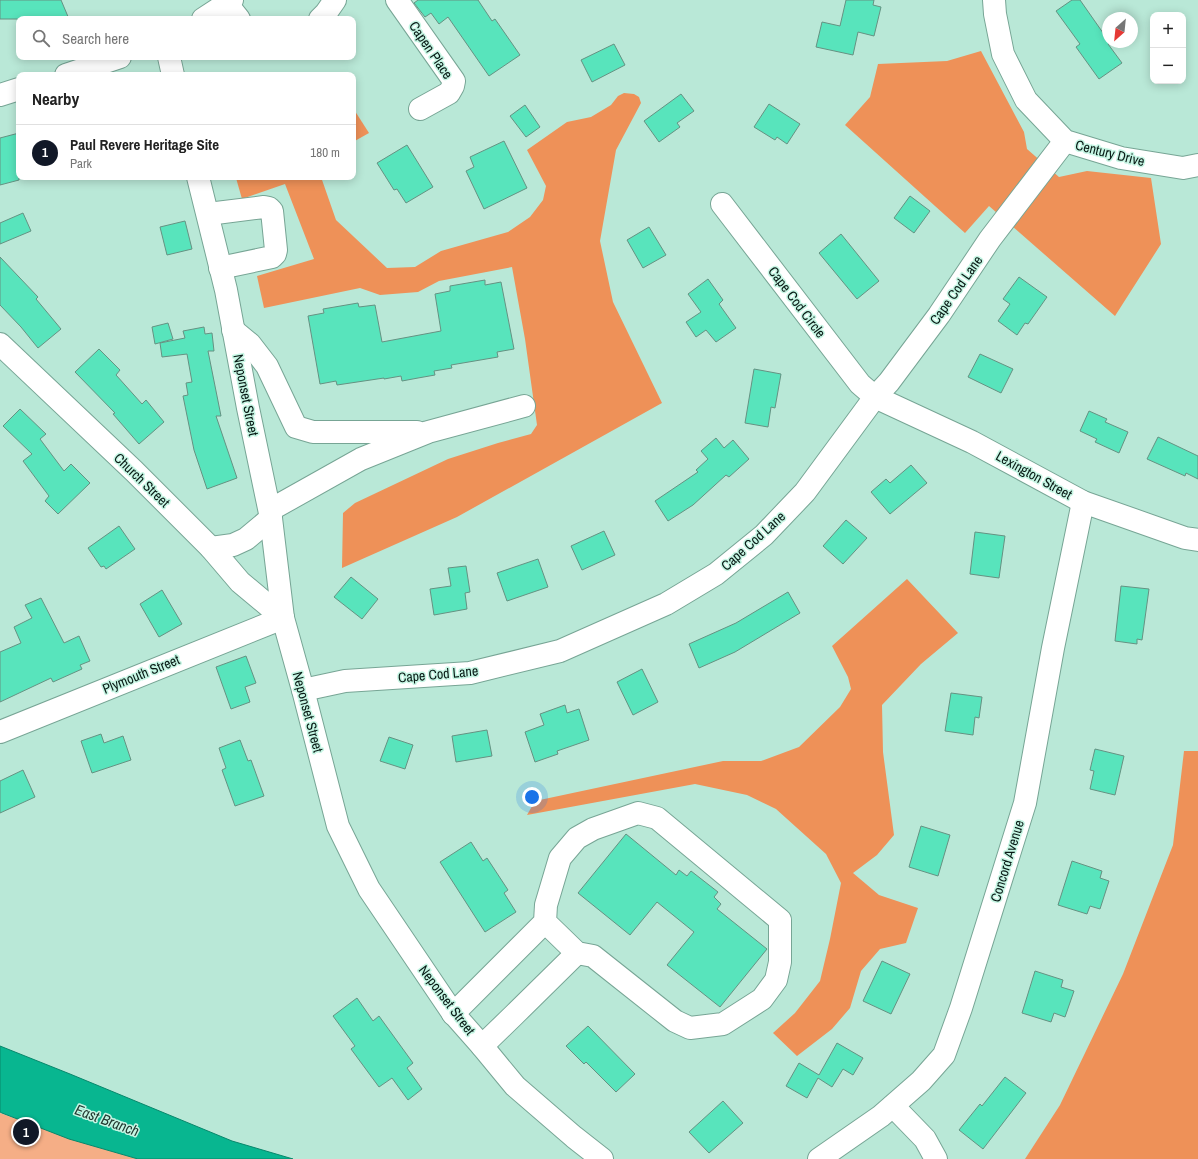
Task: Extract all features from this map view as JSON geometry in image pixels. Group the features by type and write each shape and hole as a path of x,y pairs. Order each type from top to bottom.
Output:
{"street":[{"path":"323,16 335,0"},
{"name":"Capen Place","path":"397,0 454,81 449,93 420,109"},
{"name":"Century Drive","path":"994,0 995,14 1003,54 1026,100 1065,141 1121,158 1183,168 1198,165"},
{"path":"211,16 232,8"},
{"path":"75,72 111,60"},
{"path":"170,60 173,72"},
{"path":"0,94 16,90"},
{"name":"Cape Cod Lane","path":"303,690 344,681 470,673 560,651 666,604 716,574 764,535 805,492 939,315 990,239 1065,141"},
{"name":"Neponset Street","path":"199,180 226,290 248,408 271,514 283,618 338,826 369,889 453,1014 515,1086 602,1159"},
{"name":"Cape Cod Circle","path":"722,204 860,384 876,397"},
{"path":"208,214 264,207 269,208 272,211 276,250 272,258 220,268"},
{"path":"233,330 250,344 267,366 296,426 313,432 428,432"},
{"name":"Church Street","path":"0,344 211,548 240,582 283,618"},
{"name":"Lexington Street","path":"876,397 972,442 1083,502 1185,538 1198,540"},
{"path":"211,548 233,545 246,539 271,514 361,459 428,432 524,406"},
{"name":"Concord Avenue","path":"818,1159 881,1116 921,1081 944,1055 964,1001 1025,803 1053,648 1083,502"},
{"name":"Plymouth Street","path":"0,732 283,618"},
{"path":"453,1014 545,922 546,905 560,858 577,838 592,829 638,813 657,818 780,920 780,962 776,980 762,999 723,1024 690,1028 675,1021 593,956 577,953 545,922"},
{"path":"482,1046 577,953"},
{"path":"893,1106 925,1139 936,1159"}],"shaded area":[{"path":"981,51 1024,132 1027,149 1059,177 1087,171 1151,178 1161,244 1115,316 989,206 965,233 845,125 870,97 878,64 947,61"},
{"path":"624,93 634,94 639,97 641,103 616,150 600,241 613,302 662,403 457,517 342,568 343,513 355,503 448,459 531,434 537,425 525,339 512,267 439,281 418,292 380,295 360,288 264,308 257,276 314,259 285,184 242,199 237,180 322,180 336,220 387,268 415,267 441,251 508,232 530,217 543,200 546,186 527,150 567,122 591,117 611,105 618,96"},
{"path":"356,113 369,133 356,140"},
{"path":"907,579 958,633 921,664 882,705 883,752 894,835 877,855 853,873 879,895 918,908 906,943 880,949 861,971 850,1008 832,1029 797,1056 773,1033 795,1013 820,981 841,883 826,854 776,809 747,795 695,784 527,815 535,801 723,761 761,761 799,747 840,707 851,689 848,677 832,646"},
{"path":"1184,751 1198,751 1198,1159 1025,1159 1060,1105 1123,974 1173,845"},
{"path":"0,1113 90,1145 138,1159 0,1159"}],"water":[{"name":"East Branch","path":"0,1046 232,1141 293,1159 138,1159 69,1139 0,1112"}],"building":[{"path":"0,0 61,0 68,16 16,16 16,19 0,19"},
{"path":"418,0 478,0 492,21 495,19 520,55 489,76 448,17 439,24 431,13 425,17 414,3"},
{"path":"846,0 874,0 873,5 881,7 874,36 858,32 853,55 816,47 822,22 840,26"},
{"path":"1072,0 1080,0 1102,31 1102,48 1111,48 1122,63 1099,79 1076,47 1080,44 1056,11"},
{"path":"614,44 625,65 592,82 581,60"},
{"path":"681,94 694,111 677,123 680,127 659,142 644,121"},
{"path":"769,104 800,124 787,144 777,137 775,140 754,127"},
{"path":"525,105 540,127 526,137 510,116"},
{"path":"16,134 16,180 19,180 0,185 0,138"},
{"path":"504,141 527,188 484,209 466,171 474,167 470,157"},
{"path":"407,145 433,187 406,203 397,189 394,190 377,163"},
{"path":"910,196 930,211 914,233 894,218"},
{"path":"23,213 31,231 0,244 0,223"},
{"path":"185,221 192,249 167,255 160,227"},
{"path":"649,227 666,255 643,268 627,240"},
{"path":"841,234 879,281 857,299 819,253"},
{"path":"0,257 38,297 36,299 61,329 38,348 0,305"},
{"path":"1019,277 1047,297 1028,324 1025,323 1017,335 998,321 1010,304 1003,299"},
{"path":"708,279 723,300 719,304 736,328 716,342 706,330 696,337 686,322 701,312 688,294"},
{"path":"485,280 485,285 501,282 514,349 497,352 498,357 451,365 452,368 434,371 435,375 402,381 401,376 337,385 336,381 320,384 308,316 324,313 323,309 358,303 359,307 375,305 382,342 441,331 435,294 450,291 450,286"},
{"path":"168,323 173,339 155,344 152,327"},
{"path":"204,327 205,334 212,333 214,351 208,351 221,416 216,416 237,478 207,489 194,450 183,396 188,395 186,383 192,382 187,354 162,357 160,343 185,338 183,331"},
{"path":"99,349 120,370 116,375 142,404 146,400 164,422 139,444 113,414 115,413 75,372"},
{"path":"980,354 1013,369 1001,393 968,377"},
{"path":"754,369 781,374 775,408 771,407 768,427 745,423"},
{"path":"20,409 46,434 40,439 64,471 71,464 90,483 58,514 45,501 49,496 23,461 32,454 3,426"},
{"path":"1089,411 1107,419 1105,422 1128,432 1119,453 1095,442 1097,439 1080,431"},
{"path":"1158,437 1198,456 1198,479 1186,473 1185,476 1147,459"},
{"path":"716,438 724,448 733,440 749,459 729,477 726,475 693,505 668,521 655,501 698,472 696,470 708,459 701,451"},
{"path":"911,465 927,483 890,514 871,492 886,479 890,483"},
{"path":"846,520 867,538 843,564 823,546"},
{"path":"119,526 135,549 106,569 104,566 101,567 88,548"},
{"path":"604,531 615,555 582,570 571,546"},
{"path":"975,532 1005,536 999,578 970,574"},
{"path":"538,559 548,587 507,601 497,573"},
{"path":"466,566 470,592 465,593 467,609 434,615 430,589 451,586 448,568"},
{"path":"351,577 378,599 362,619 334,597"},
{"path":"1121,586 1149,589 1142,640 1137,639 1137,644 1115,641"},
{"path":"162,590 182,624 159,637 140,604"},
{"path":"788,592 800,613 735,652 699,668 689,644 736,623"},
{"path":"41,598 64,643 79,636 90,661 80,665 82,669 53,682 51,678 0,702 0,652 21,643 14,627 32,618 25,605"},
{"path":"246,656 256,683 245,687 250,702 231,709 216,667"},
{"path":"642,669 658,702 633,715 617,682"},
{"path":"951,693 982,697 979,718 975,717 973,735 945,731"},
{"path":"565,705 567,713 579,709 589,740 557,751 558,754 535,762 525,732 544,725 540,714"},
{"path":"487,730 492,756 456,762 452,736"},
{"path":"101,734 104,743 123,736 131,760 92,773 81,741"},
{"path":"389,737 413,745 405,769 380,761"},
{"path":"240,740 248,761 251,760 264,796 235,806 222,770 226,768 219,748"},
{"path":"1095,749 1124,756 1115,795 1090,789 1094,771 1090,770"},
{"path":"23,770 35,797 0,813 0,781"},
{"path":"921,826 950,835 938,876 909,867"},
{"path":"626,834 676,875 679,870 687,876 691,871 718,892 714,897 721,904 717,909 767,949 720,1007 667,965 694,932 657,902 630,935 578,893"},
{"path":"471,842 483,861 487,858 508,890 504,893 516,912 485,932 440,862"},
{"path":"1072,861 1102,871 1100,878 1109,881 1100,909 1090,906 1087,914 1058,905"},
{"path":"882,961 910,974 891,1014 863,1001"},
{"path":"1035,971 1063,980 1061,987 1074,991 1065,1017 1054,1013 1051,1022 1022,1013"},
{"path":"357,998 373,1021 379,1016 413,1063 407,1068 422,1089 408,1100 392,1078 379,1087 351,1049 355,1046 333,1016"},
{"path":"588,1026 635,1074 616,1092 586,1062 584,1064 566,1046"},
{"path":"837,1043 863,1058 853,1075 843,1069 832,1087 818,1078 807,1098 786,1086 799,1063 819,1075"},
{"path":"1005,1077 1026,1093 983,1149 959,1130 980,1104 982,1106"},
{"path":"723,1101 743,1123 709,1153 689,1132"}],"place":[{"name":"Paul Revere Heritage Site","path":"26,1132"}]}
